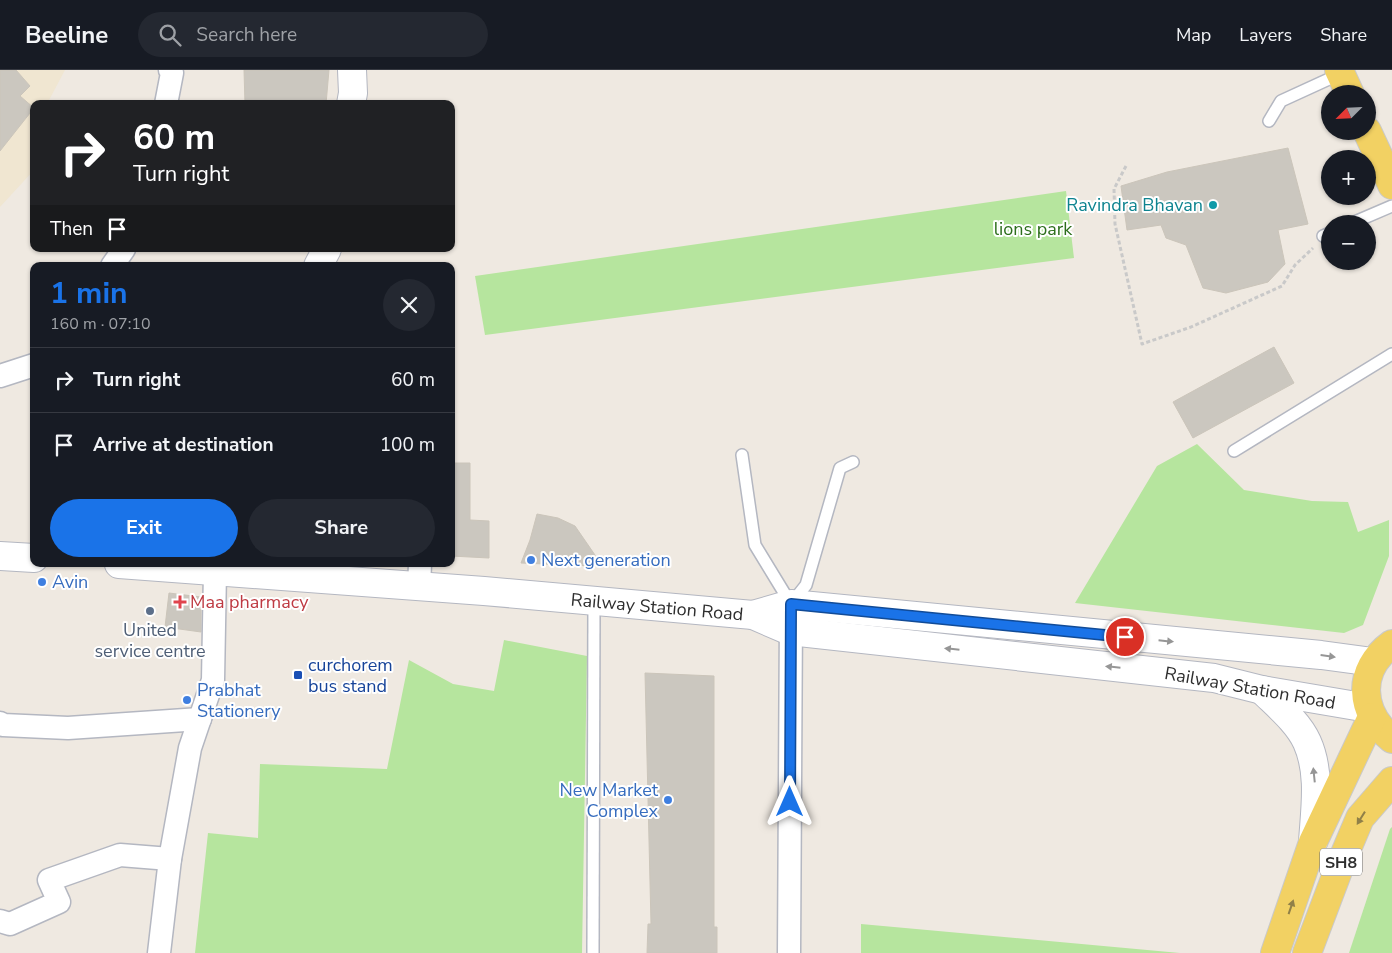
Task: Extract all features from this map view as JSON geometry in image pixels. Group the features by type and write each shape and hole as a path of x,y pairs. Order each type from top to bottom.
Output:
{"main road":[{"path":"1371,140 1392,185"},
{"path":"1383,653 1367,677 1366,693 1370,713 1380,730 1392,739"},
{"name":"SH8","path":"1275,953 1313,842 1370,713"},
{"name":"SH8","path":"1307,953 1341,862 1360,818 1392,781"}],"street":[{"path":"167,100 172,72 170,70"},
{"path":"352,70 352,100"},
{"path":"0,376 30,366"},
{"path":"0,556 30,558"},
{"name":"Railway Station Road","path":"170,567 215,571 420,575 594,601 753,615 790,631 1214,678 1370,713"},
{"path":"159,953 170,859 190,748 213,680 215,571"},
{"path":"753,615 791,604 1321,654 1383,653"},
{"path":"789,953 791,604"},
{"path":"1262,690 1290,720 1306,741 1313,760 1316,788 1313,842"},
{"path":"0,723 3,725 68,728 200,720"},
{"path":"0,921 10,924 59,902 49,880 120,855 170,859"}],"lane":[{"path":"1268,121 1281,100 1343,79"},
{"path":"1371,215 1392,206"},
{"path":"1234,452 1392,354"},
{"path":"742,454 755,545 791,604 806,585 840,468 853,462"},
{"path":"593,953 594,601"}],"path":[{"path":"1126,166 1114,189 1115,224 1142,344 1191,327 1282,286 1295,265 1305,258 1321,240"}],"shaded area":[{"path":"0,70 65,70 49,100 30,100 30,174 0,207"}],"green space":[{"name":"lions park","path":"1066,191 1074,258 485,335 475,276"},
{"path":"1197,444 1244,490 1312,501 1348,502 1358,532 1389,520 1389,556 1363,625 1344,633 1075,603 1157,466"},
{"path":"504,640 587,656 582,953 195,953 208,833 258,838 260,764 387,769 409,660 453,684 494,691"},
{"path":"1392,827 1392,953 1349,953 1390,829"},
{"path":"861,924 1180,953 861,953"}],"building":[{"path":"0,70 16,70 30,86 20,96 30,105 30,113 0,151"},
{"path":"244,70 329,70 326,100 245,100"},
{"name":"Ravindra Bhavan","path":"1288,148 1308,224 1278,230 1285,264 1268,282 1226,293 1203,288 1186,245 1166,238 1161,225 1127,230 1121,186 1167,172"},
{"path":"1274,347 1294,383 1193,438 1173,402"},
{"path":"455,463 470,463 470,520 489,521 489,558 455,556"},
{"path":"537,514 558,518 575,526 595,555 594,566 521,563"},
{"path":"169,593 201,597 201,632 165,627"},
{"path":"645,673 714,676 714,927 717,927 717,953 647,953 648,924 651,924"}],"place":[{"name":"Ravindra Bhavan","path":"1213,205"},
{"name":"Next generation","path":"531,560"},
{"name":"Avin","path":"42,582"},
{"name":"Maa pharmacy","path":"180,602"},
{"name":"United service centre","path":"150,611"},
{"name":"curchorem bus stand","path":"298,675"},
{"name":"Prabhat Stationery","path":"187,700"},
{"name":"New Market Complex","path":"668,800"}],"route":[{"path":"790,802 791,604 1125,637"}]}
